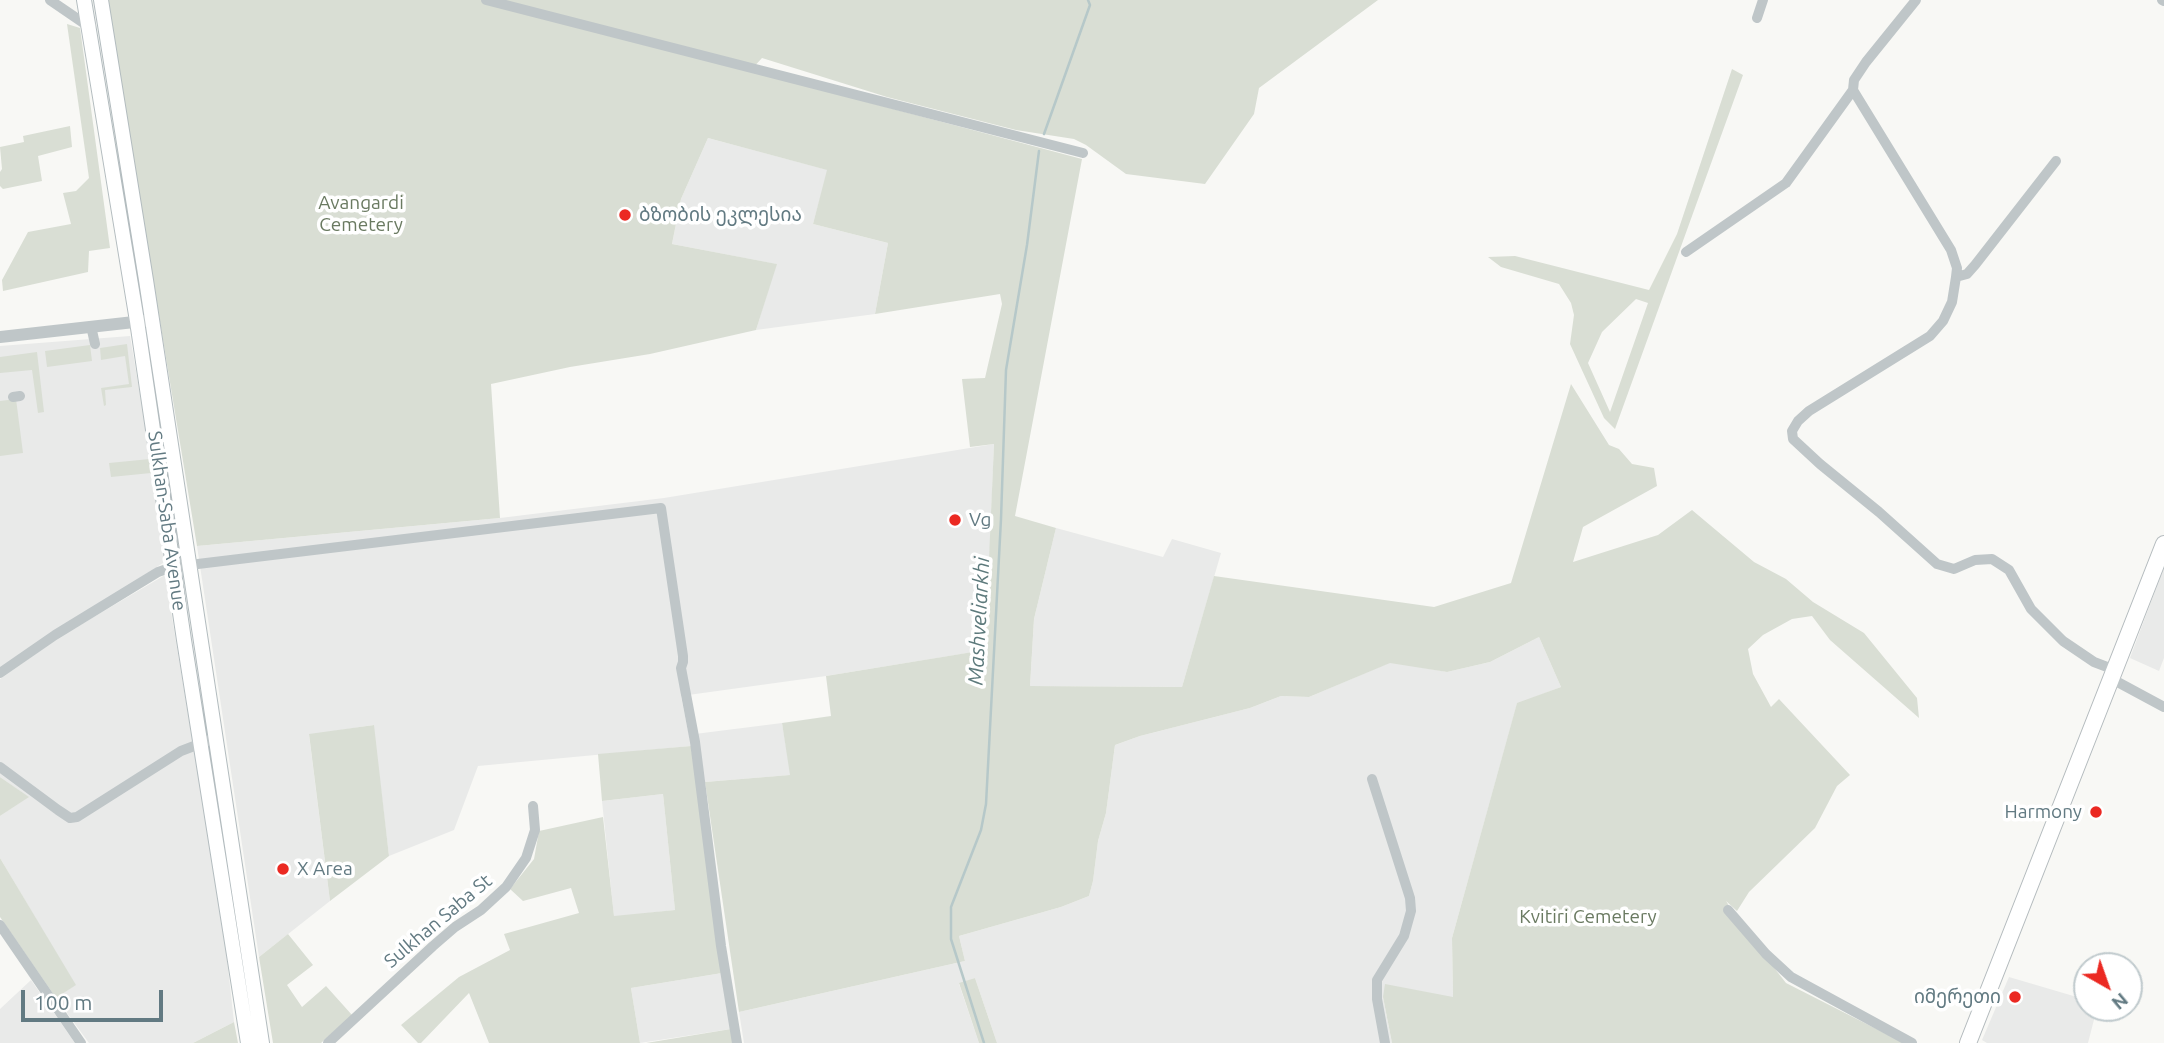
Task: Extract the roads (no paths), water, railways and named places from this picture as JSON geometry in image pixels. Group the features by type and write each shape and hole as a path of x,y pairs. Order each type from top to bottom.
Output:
{"main road":[{"name":"Sulkhan-Saba Avenue","path":"84,0 129,283 145,320 189,565 208,740 216,846 248,1043"},
{"name":"Sulkhan-Saba Avenue","path":"101,0 145,320 173,567 242,920 262,1043"},
{"path":"1968,1043 2164,544"}],"street":[{"path":"50,0 88,26 105,24"},
{"path":"486,0 1083,153"},
{"path":"1758,18 1763,0"},
{"path":"1686,252 1786,183 1853,90 1854,80 1866,62 1916,0"},
{"path":"1853,90 1951,250 1956,268 1952,302 1943,321 1930,336 1809,411 1798,421 1793,431 1793,439 1937,565 1954,569 1975,560 1992,559 2008,570 2031,608 2063,641 2164,707"},
{"path":"1956,277 1967,274 1975,265 2056,161"},
{"path":"0,337 145,320"},
{"path":"91,326 95,344"},
{"path":"0,673 54,635 158,572 173,567 661,508 683,656 681,668 695,742 721,946 737,1043"},
{"path":"0,767 70,818 77,817 181,751 208,740"},
{"path":"1372,779 1410,898 1411,911 1404,936 1377,980 1377,999 1385,1043"},
{"name":"Sulkhan Saba St","path":"328,1043 433,946 481,910 506,887 526,858 535,830 533,806"},
{"path":"1728,910 1766,954 1791,977 1912,1043"},
{"path":"0,925 81,1043"}],"waterway":[{"name":"Mashveliarkhi","path":"1044,134 1090,5 1088,0"},
{"name":"Mashveliarkhi","path":"984,1043 951,939 951,907 981,830 986,804 1006,370 1027,245 1039,151"}],"place":[{"name":"ბზობის ეკლესია","path":"625,215"},
{"name":"Vg","path":"955,520"},
{"name":"Harmony","path":"2096,812"},
{"name":"X Area","path":"283,869"},
{"name":"იმერეთი","path":"2015,997"}],"park label":[{"name":"Avangardi Cemetery","path":"361,214"},
{"name":"Kvitiri Cemetery","path":"1588,917"}]}
